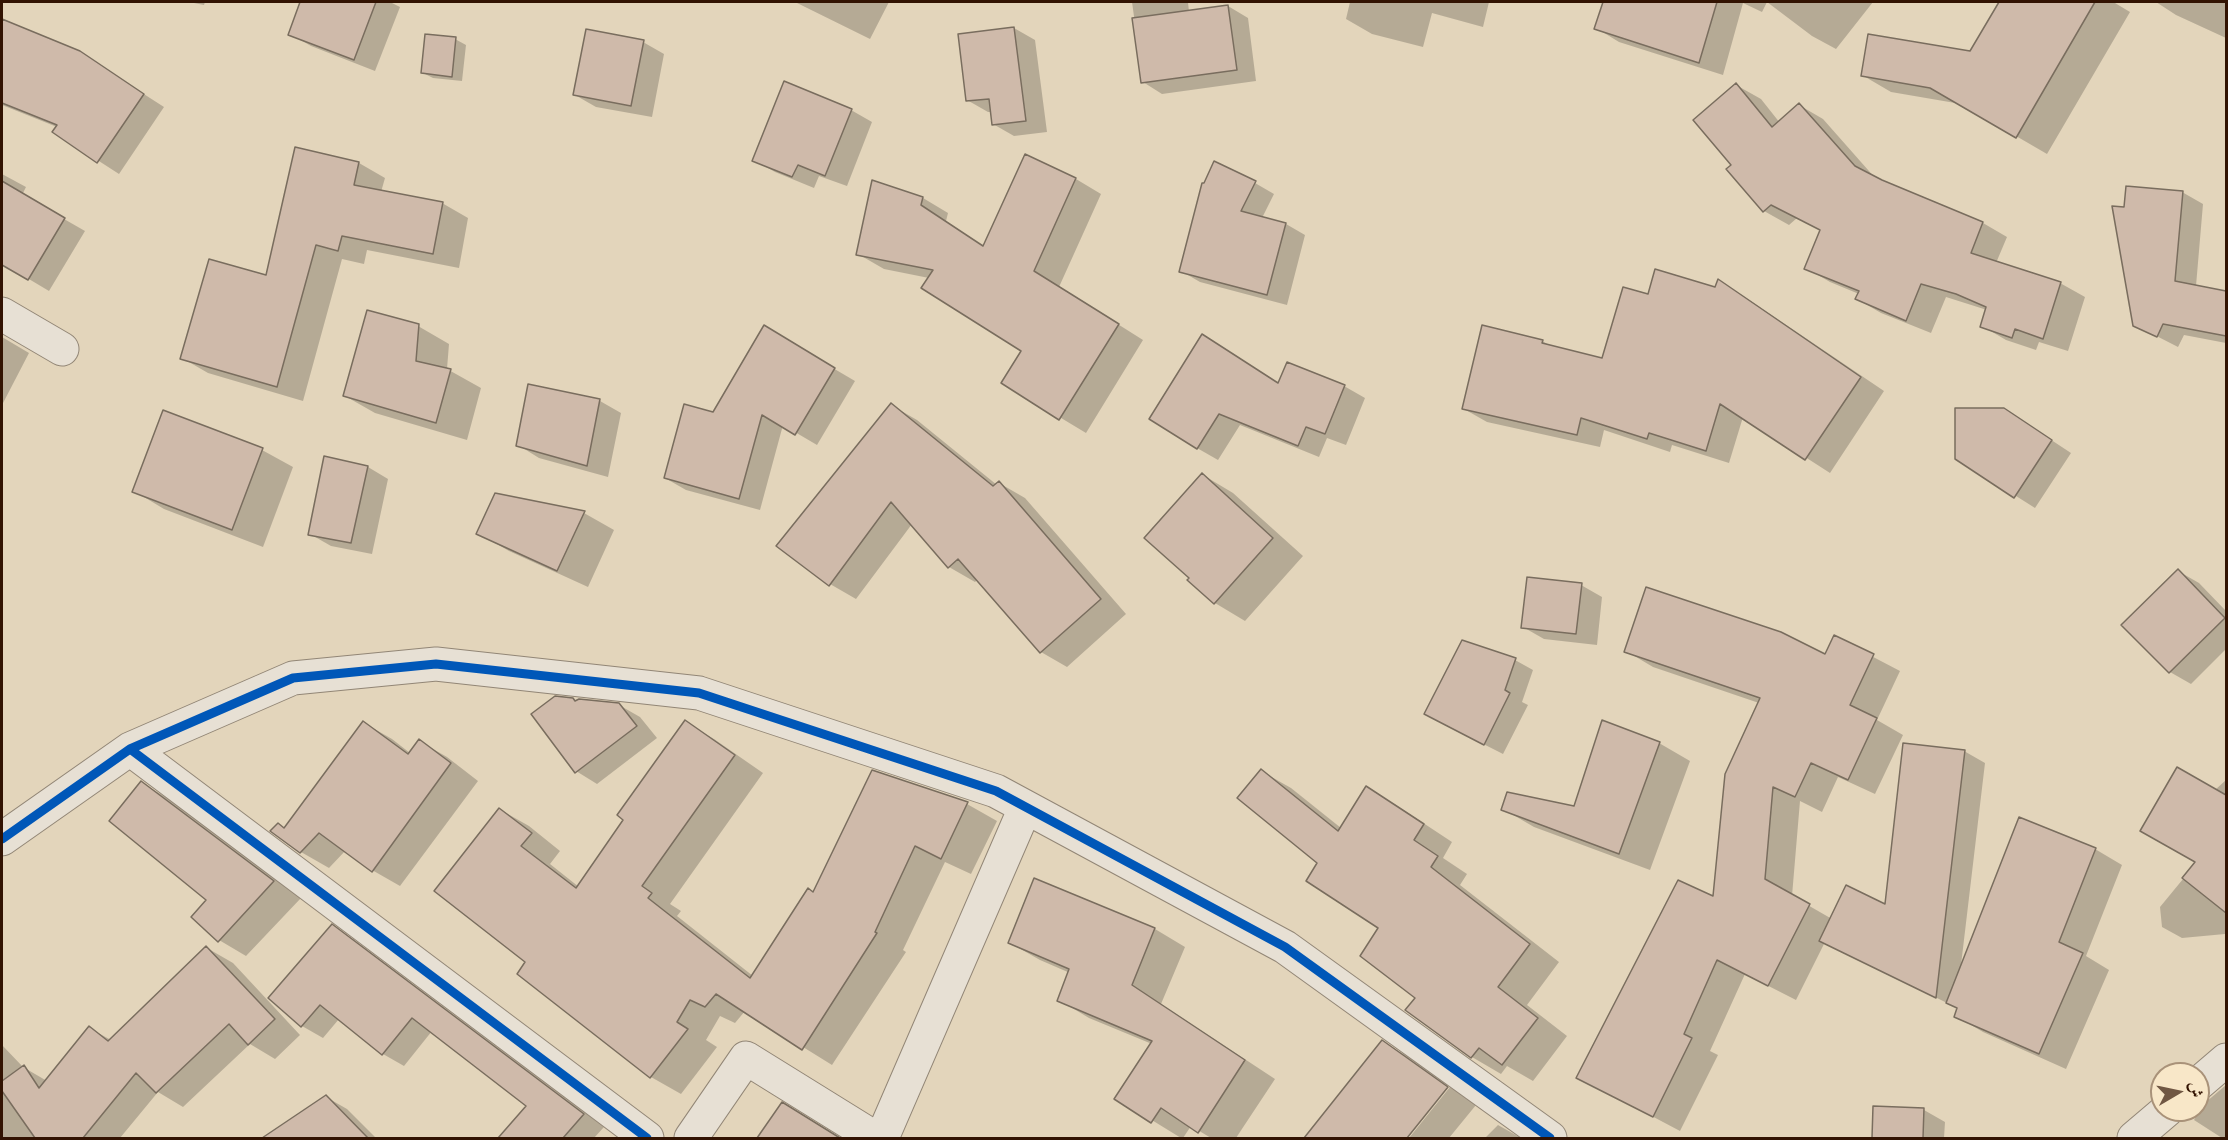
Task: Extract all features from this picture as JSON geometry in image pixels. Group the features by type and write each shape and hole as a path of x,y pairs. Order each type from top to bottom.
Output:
{"street":[{"path":"2,314 62,349"},
{"path":"2,839 130,749 293,678 436,664 699,693 996,791 1285,947 1550,1138"},
{"path":"130,749 647,1138"},
{"path":"882,1138 1026,808"},
{"path":"691,1138 746,1059 875,1138"},
{"path":"2210,1074 2226,1060"},
{"path":"2134,1138 2153,1122"}],"building":[{"path":"300,2 376,2 354,60 288,35"},
{"path":"1603,2 1717,2 1699,63 1594,29"},
{"path":"1999,2 2095,2 2016,138 1930,88 1861,76 1868,34 1970,51"},
{"path":"1228,5 1237,70 1141,83 1132,18"},
{"path":"2,19 80,51 144,94 97,163 52,132 57,125 2,103"},
{"path":"1014,27 1026,121 992,125 989,99 966,101 958,34"},
{"path":"586,29 644,40 631,106 573,95"},
{"path":"425,34 456,37 452,77 421,73"},
{"path":"784,81 852,109 825,176 798,165 792,177 752,161"},
{"path":"1736,83 1772,127 1799,103 1855,166 1882,180 1983,222 1971,253 2061,282 2043,339 2015,329 2012,338 1980,327 1986,307 1956,294 1921,284 1906,321 1855,299 1859,291 1804,269 1820,230 1771,205 1763,212 1726,169 1731,165 1693,120"},
{"path":"295,147 359,162 354,185 443,202 433,254 342,236 338,251 316,245 277,387 180,359 209,259 266,275"},
{"path":"1025,154 1076,178 1034,271 1119,324 1059,420 1001,383 1021,351 921,288 933,270 856,255 872,180 923,197 921,205 983,246"},
{"path":"1214,161 1256,181 1241,211 1286,223 1267,295 1179,272 1202,183"},
{"path":"2,181 65,218 28,280 2,265"},
{"path":"2126,186 2183,191 2175,281 2226,291 2226,336 2163,324 2157,337 2133,326 2112,206 2124,207"},
{"path":"1655,269 1715,287 1718,279 1861,377 1805,460 1720,404 1706,451 1649,433 1647,439 1581,418 1577,435 1462,409 1482,325 1602,358 1623,287 1648,294"},
{"path":"367,310 419,324 416,361 451,369 436,423 343,396"},
{"path":"764,325 835,368 795,435 762,415 739,499 664,478 684,404 713,412"},
{"path":"1202,334 1278,383 1287,362 1345,385 1325,434 1306,427 1298,446 1219,414 1197,449 1149,419"},
{"path":"528,384 600,399 587,466 516,446"},
{"path":"891,403 993,486 999,481 1101,599 1040,653 958,559 948,568 891,502 829,586 776,546"},
{"path":"1955,408 2004,408 2052,440 2014,498 1955,459"},
{"path":"163,410 263,448 232,530 132,492"},
{"path":"324,456 368,466 351,543 308,535"},
{"path":"1202,473 1273,538 1214,604 1144,538"},
{"path":"495,493 585,511 557,571 476,534"},
{"path":"2178,569 2225,618 2169,673 2121,625"},
{"path":"1527,577 1582,583 1576,634 1521,628"},
{"path":"1646,587 1781,632 1825,654 1834,635 1874,654 1850,705 1877,718 1848,780 1811,763 1795,797 1773,787 1765,879 1810,904 1768,986 1717,960 1684,1034 1692,1038 1653,1117 1576,1078 1678,880 1713,896 1725,774 1760,698 1624,652"},
{"path":"1462,640 1516,658 1505,690 1510,693 1484,745 1424,714"},
{"path":"555,696 573,698 575,701 579,699 619,703 637,726 575,773 531,714"},
{"path":"685,720 735,755 642,886 652,893 648,898 750,978 808,888 813,892 872,770 968,802 941,859 915,846 875,932 877,933 802,1050 716,994 705,1007 690,1000 677,1022 688,1029 650,1078 517,974 525,962 434,891 499,808 532,833 521,846 576,888 623,820 617,815"},
{"path":"1602,720 1660,742 1619,854 1501,810 1507,792 1574,806"},
{"path":"363,721 408,754 419,739 451,763 372,872 319,833 300,853 270,831 278,823 284,828"},
{"path":"1903,743 1965,750 1936,998 1819,941 1846,885 1885,904"},
{"path":"2177,767 2226,795 2226,913 2182,878 2195,862 2140,831"},
{"path":"1261,769 1338,831 1366,786 1424,824 1414,840 1438,856 1431,867 1530,944 1498,987 1538,1018 1502,1065 1479,1048 1471,1058 1405,1010 1415,998 1360,956 1378,928 1306,881 1317,863 1237,798"},
{"path":"141,781 274,881 218,942 191,917 206,900 109,821"},
{"path":"2019,817 2096,848 2059,942 2083,953 2039,1054 1954,1017 1957,1008 1946,1003"},
{"path":"1034,878 1155,928 1132,985 1245,1060 1198,1133 1161,1108 1151,1123 1114,1099 1152,1041 1057,1001 1069,969 1008,943"},
{"path":"332,924 584,1114 563,1138 498,1138 526,1106 412,1018 382,1055 320,1005 301,1027 268,998"},
{"path":"206,946 275,1019 248,1045 229,1024 156,1093 136,1073 83,1138 35,1138 2,1091 2,1081 24,1065 39,1088 89,1026 108,1041"},
{"path":"1382,1040 1448,1087 1407,1138 1304,1138"},
{"path":"326,1095 368,1138 262,1138"},
{"path":"782,1102 840,1138 757,1138"},
{"path":"1873,1106 1924,1108 1923,1138 1872,1138"}],"cycle path":[{"path":"2,839 130,749 293,678 436,664 699,693 996,791 1285,947 1550,1138"},
{"path":"130,749 647,1138"}]}
